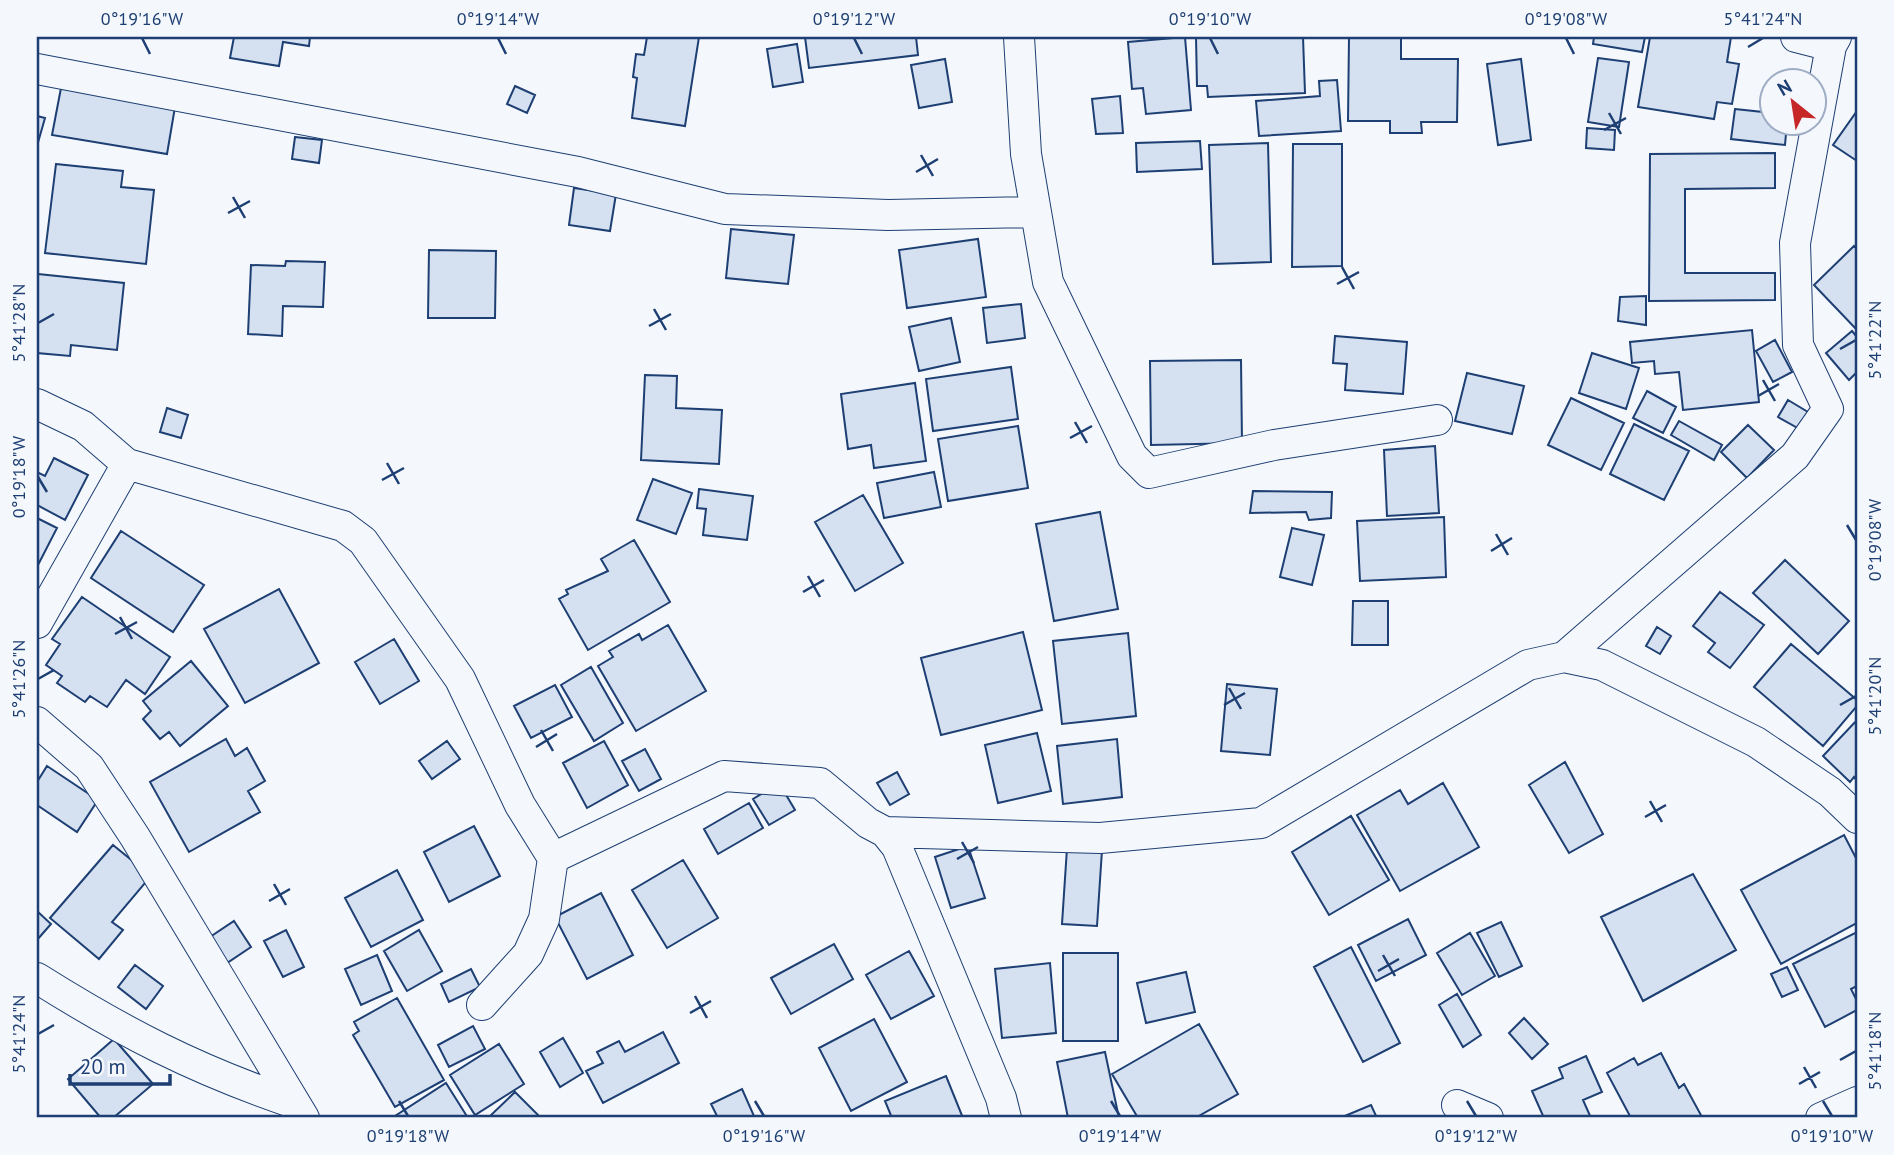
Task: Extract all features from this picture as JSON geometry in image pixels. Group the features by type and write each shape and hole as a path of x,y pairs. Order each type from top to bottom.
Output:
{"street":[{"path":"1019,37 1026,154 1048,282 1132,456 1149,473 1274,445 1437,420"},
{"path":"885,832 1100,838 1261,823 1528,666 1564,657 1795,456 1828,409 1798,345 1795,243 1833,41 1796,37"},
{"path":"37,69 578,172 725,209 888,215 1036,212"},
{"path":"37,404 83,426 127,464 343,526 363,541 460,679 520,805 553,858 544,919 528,954 482,1005"},
{"path":"37,623 127,464"},
{"path":"1564,657 1602,666 1756,742 1830,792 1857,818"},
{"path":"37,723 89,768 135,837 298,1110"},
{"path":"553,858 724,776 820,783 868,823 885,832 897,847 1001,1098 1006,1118"},
{"path":"37,978 114,1026 184,1062 298,1110"},
{"path":"1821,1118 1857,1102"},
{"path":"1457,1105 1488,1118"}],"building":[{"path":"234,37 310,37 309,46 283,42 279,66 230,58"},
{"path":"647,37 699,37 685,126 632,118 637,78 633,77 636,54 644,55"},
{"path":"805,37 916,37 918,55 809,68"},
{"path":"1185,37 1191,110 1146,114 1143,88 1132,89 1128,42"},
{"path":"1196,37 1303,37 1305,93 1208,97 1207,86 1197,86"},
{"path":"1349,37 1401,37 1401,59 1458,59 1457,122 1421,122 1422,133 1390,133 1390,121 1348,121"},
{"path":"1594,37 1645,37 1642,52 1593,44"},
{"path":"1650,37 1731,37 1727,62 1739,64 1732,104 1717,102 1714,119 1638,107"},
{"path":"797,44 803,82 773,87 767,49"},
{"path":"1598,58 1629,62 1619,127 1588,122"},
{"path":"945,59 952,102 919,108 911,65"},
{"path":"1521,59 1531,140 1498,145 1487,64"},
{"path":"1337,80 1341,131 1259,136 1256,101 1320,96 1319,81"},
{"path":"515,86 535,95 527,113 507,104"},
{"path":"61,88 175,107 167,154 52,135"},
{"path":"1120,96 1123,133 1096,134 1092,99"},
{"path":"1735,109 1758,111 1758,136 1786,136 1785,145 1731,139"},
{"path":"1857,111 1857,161 1833,145"},
{"path":"37,116 45,118 37,146"},
{"path":"1587,128 1615,130 1614,150 1586,148"},
{"path":"295,137 322,140 319,163 292,159"},
{"path":"1200,141 1202,169 1137,172 1136,143"},
{"path":"1268,143 1271,262 1213,264 1209,145"},
{"path":"1293,144 1342,144 1342,266 1292,267"},
{"path":"1775,153 1775,188 1685,189 1685,273 1775,273 1775,300 1649,301 1650,154"},
{"path":"56,164 123,171 121,187 154,190 146,264 45,253"},
{"path":"574,188 616,194 610,231 569,225"},
{"path":"731,229 794,235 788,284 726,278"},
{"path":"978,239 986,297 907,308 899,250"},
{"path":"1854,246 1857,249 1857,330 1814,285"},
{"path":"429,250 496,251 495,318 428,318"},
{"path":"286,261 325,262 323,307 283,306 282,336 248,334 251,265 285,266"},
{"path":"38,274 124,283 117,350 71,345 70,356 37,353"},
{"path":"1646,296 1646,325 1618,321 1620,297"},
{"path":"1021,304 1025,338 987,343 983,308"},
{"path":"951,318 960,362 919,371 909,327"},
{"path":"1752,330 1759,402 1683,410 1679,372 1655,374 1654,361 1632,363 1630,342"},
{"path":"1852,331 1857,337 1857,372 1849,380 1826,353"},
{"path":"1335,336 1407,342 1403,394 1345,390 1347,364 1333,363"},
{"path":"1775,340 1792,372 1773,382 1756,351"},
{"path":"1592,353 1639,368 1626,409 1579,393"},
{"path":"1241,360 1242,443 1151,445 1150,361"},
{"path":"1011,367 1018,419 933,431 926,379"},
{"path":"1467,373 1524,386 1512,434 1455,421"},
{"path":"645,375 677,376 676,408 722,410 719,464 641,460"},
{"path":"915,383 926,461 874,468 871,445 848,449 841,394"},
{"path":"1647,391 1676,407 1663,433 1633,418"},
{"path":"1571,398 1624,423 1601,470 1548,445"},
{"path":"1788,400 1813,415 1803,431 1778,417"},
{"path":"167,408 188,415 181,438 160,432"},
{"path":"1679,421 1722,445 1714,460 1671,435"},
{"path":"1634,424 1689,451 1664,500 1610,474"},
{"path":"1748,425 1774,450 1747,478 1721,452"},
{"path":"1018,426 1028,488 948,501 938,439"},
{"path":"1435,446 1439,513 1387,516 1384,450"},
{"path":"54,458 88,475 65,520 37,505 37,472 45,476"},
{"path":"934,472 941,507 884,518 877,483"},
{"path":"653,479 692,493 676,534 637,520"},
{"path":"699,489 753,496 747,540 703,535 706,509 697,508"},
{"path":"1253,491 1332,492 1331,518 1309,520 1306,512 1250,513"},
{"path":"863,495 903,563 855,591 815,522"},
{"path":"1100,512 1118,609 1054,621 1036,524"},
{"path":"1444,517 1446,577 1360,581 1357,521"},
{"path":"37,518 57,528 39,563 37,561"},
{"path":"1292,528 1324,535 1312,585 1280,577"},
{"path":"121,531 204,585 173,632 91,578"},
{"path":"634,540 670,602 588,650 559,599 568,594 566,590 608,571 601,559"},
{"path":"1785,560 1849,621 1818,654 1753,593"},
{"path":"279,589 319,663 245,703 204,629"},
{"path":"1720,592 1764,625 1730,668 1708,652 1715,643 1693,626"},
{"path":"82,597 170,657 145,694 126,680 107,707 90,696 85,702 57,683 62,676 46,665 60,644 52,639"},
{"path":"1353,601 1388,601 1388,645 1352,645"},
{"path":"668,625 706,691 636,731 598,666 613,657 609,651 639,634 642,640"},
{"path":"1657,627 1671,636 1660,654 1646,646"},
{"path":"1023,632 1042,710 941,735 921,658"},
{"path":"1128,633 1136,716 1062,724 1053,641"},
{"path":"394,639 419,681 380,704 355,662"},
{"path":"1791,644 1857,700 1857,706 1823,746 1754,687"},
{"path":"191,661 228,706 180,746 169,732 160,739 143,719 151,711 143,701"},
{"path":"591,667 623,723 594,741 561,685"},
{"path":"1227,684 1277,689 1270,755 1221,751"},
{"path":"555,685 572,717 531,738 514,706"},
{"path":"1857,720 1857,781 1854,777 1850,782 1823,756"},
{"path":"1037,733 1051,791 998,803 985,745"},
{"path":"226,739 235,756 247,748 265,781 248,791 260,812 189,852 150,782"},
{"path":"1117,739 1122,797 1063,804 1057,746"},
{"path":"447,741 460,759 432,779 419,761"},
{"path":"604,741 628,785 587,808 563,763"},
{"path":"645,749 661,779 639,791 622,761"},
{"path":"1565,762 1603,834 1569,853 1529,785"},
{"path":"47,766 98,800 77,832 37,805 37,782"},
{"path":"897,772 909,794 890,805 877,783"},
{"path":"779,783 795,810 769,825 753,799"},
{"path":"1443,783 1479,847 1400,891 1357,815 1400,790 1408,804"},
{"path":"749,803 763,828 718,854 704,829"},
{"path":"1351,816 1389,880 1329,915 1292,852"},
{"path":"474,826 500,876 449,902 424,852"},
{"path":"1844,835 1857,860 1857,923 1781,964 1741,890"},
{"path":"113,845 151,876 112,922 123,930 99,959 50,918"},
{"path":"968,846 985,898 951,908 935,857"},
{"path":"1067,848 1102,850 1097,926 1062,924"},
{"path":"683,860 718,918 667,948 632,890"},
{"path":"397,870 423,920 371,947 345,898"},
{"path":"1693,874 1736,950 1643,1001 1601,917"},
{"path":"601,893 633,955 587,979 555,917"},
{"path":"37,911 51,924 37,940"},
{"path":"1408,919 1426,955 1376,981 1358,945"},
{"path":"234,921 251,947 227,963 210,937"},
{"path":"1501,922 1522,966 1499,977 1477,933"},
{"path":"286,930 304,967 283,977 264,941"},
{"path":"419,930 442,971 407,991 384,951"},
{"path":"1857,932 1857,986 1851,989 1857,1001 1857,1010 1825,1027 1793,964"},
{"path":"1470,933 1495,976 1462,995 1437,953"},
{"path":"834,944 853,979 791,1014 771,978"},
{"path":"1351,947 1400,1043 1363,1062 1314,967"},
{"path":"909,951 934,996 891,1019 866,975"},
{"path":"1063,953 1118,953 1118,1041 1063,1041"},
{"path":"377,955 392,991 361,1005 345,969"},
{"path":"1050,963 1056,1033 1002,1038 995,969"},
{"path":"135,965 163,986 146,1009 118,987"},
{"path":"1787,967 1798,990 1782,997 1771,974"},
{"path":"471,969 480,987 449,1002 441,984"},
{"path":"1186,972 1195,1012 1146,1023 1137,983"},
{"path":"1457,994 1481,1035 1463,1047 1439,1005"},
{"path":"397,998 444,1080 395,1107 353,1035 359,1031 354,1022"},
{"path":"1524,1018 1548,1044 1532,1059 1509,1033"},
{"path":"874,1019 907,1082 851,1111 819,1048"},
{"path":"1199,1024 1238,1094 1195,1118 1138,1118 1112,1074"},
{"path":"473,1026 485,1049 449,1067 438,1045"},
{"path":"663,1032 679,1063 603,1103 586,1071 603,1063 597,1052 619,1041 625,1052"},
{"path":"563,1038 583,1073 560,1087 540,1052"},
{"path":"114,1039 153,1084 113,1118 101,1118 68,1079"},
{"path":"499,1044 524,1084 475,1115 450,1075"},
{"path":"1105,1052 1119,1118 1068,1118 1057,1062"},
{"path":"1661,1053 1679,1088 1684,1084 1702,1117 1631,1118 1607,1073 1634,1058 1638,1065"},
{"path":"1586,1056 1602,1092 1583,1100 1591,1118 1544,1118 1532,1091 1563,1078 1559,1068"},
{"path":"946,1076 963,1118 892,1118 885,1101"},
{"path":"446,1083 468,1118 392,1118"},
{"path":"742,1089 754,1116 718,1118 711,1104"},
{"path":"515,1092 541,1118 488,1118"},
{"path":"1371,1105 1377,1118 1340,1118"}]}
